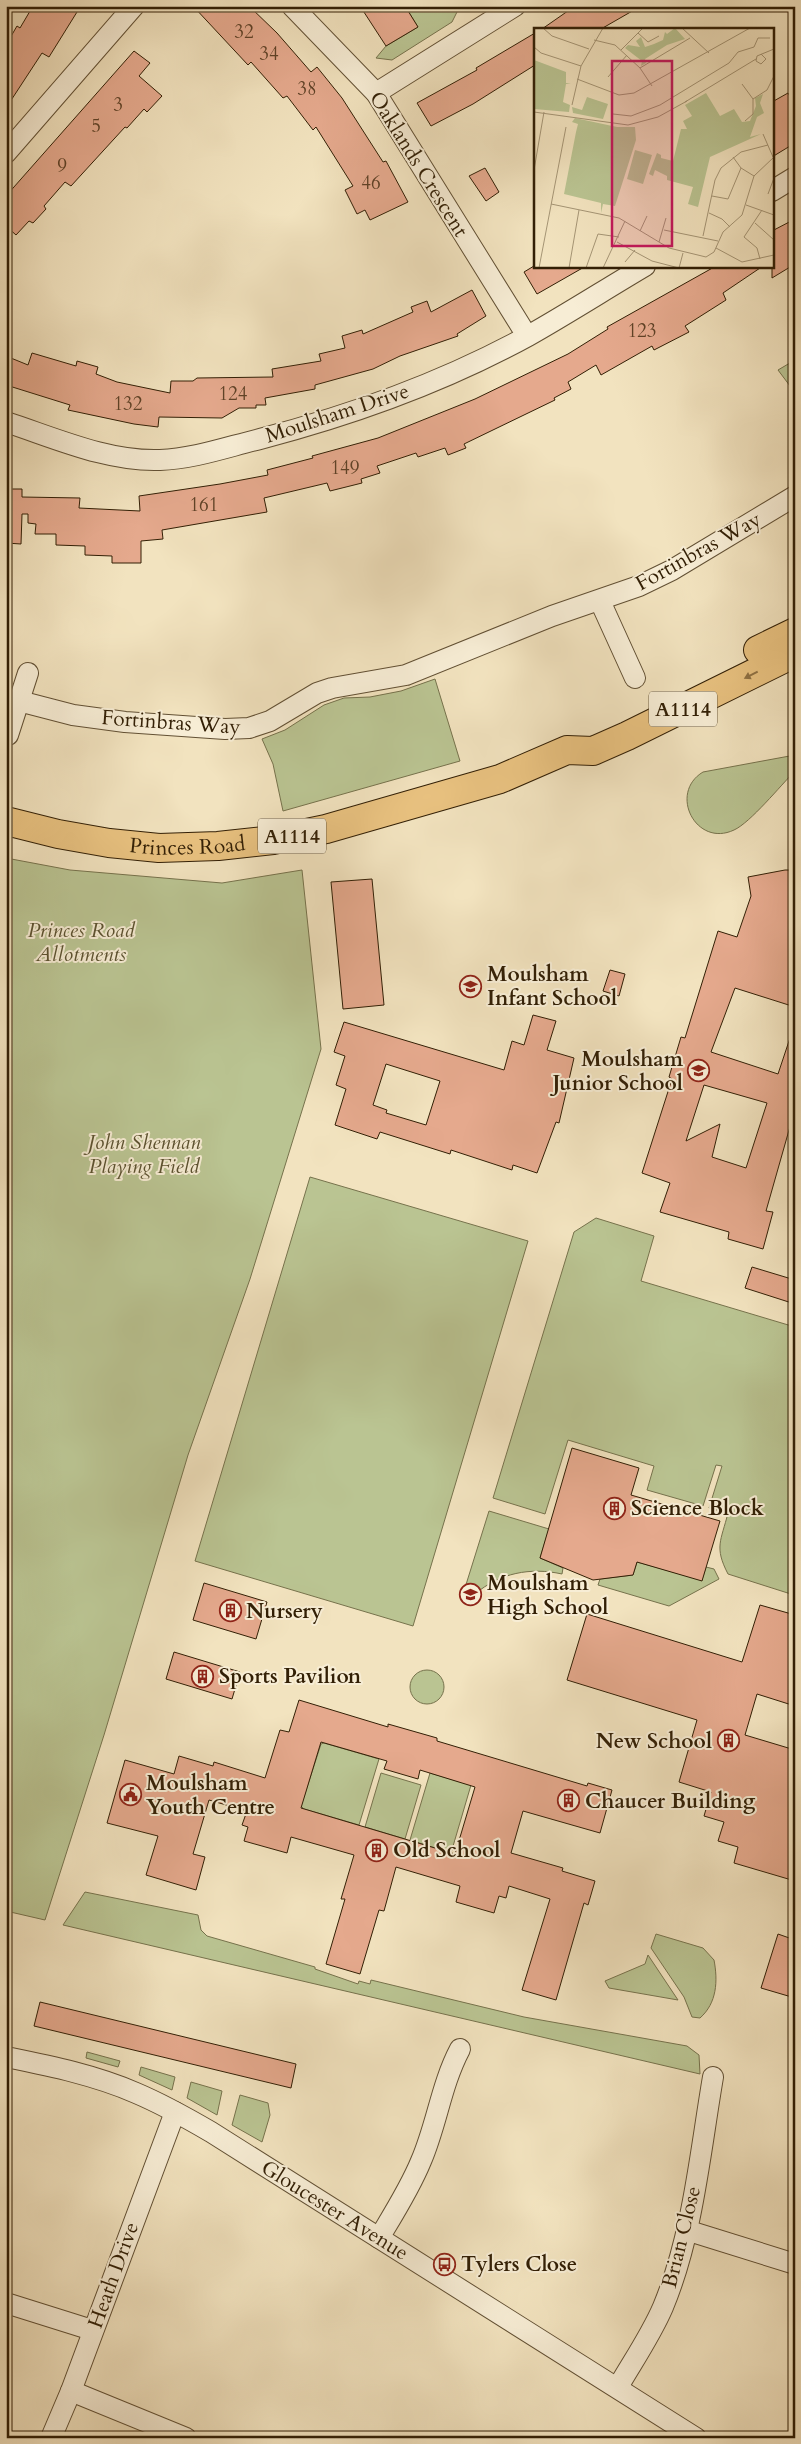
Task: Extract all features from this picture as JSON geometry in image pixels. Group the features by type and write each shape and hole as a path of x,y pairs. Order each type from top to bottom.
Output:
{"main road":[{"name":"Princes Road","path":"6,820 58,834 108,843 159,848 218,846 273,840 326,829 500,779 567,750 576,740 626,718 795,632"},
{"name":"Princes Road","path":"567,750 593,751 609,745 795,653"}],"street":[{"path":"6,153 134,6"},
{"name":"Oaklands Crescent","path":"292,6 376,93 527,336"},
{"path":"376,93 515,6"},
{"path":"774,190 795,177"},
{"name":"Moulsham Drive","path":"6,422 101,452 130,459 160,460 186,457 296,429 437,380 527,336 642,268"},
{"name":"Fortinbras Way","path":"19,701 73,715 124,722 225,729 249,728 270,721 317,693 332,688 406,676 552,616 639,586 672,570 795,496"},
{"path":"600,601 636,678"},
{"path":"8,735 28,673"},
{"path":"379,2238 407,2192 422,2160 448,2071 460,2049"},
{"name":"Gloucester Avenue","path":"6,2056 95,2078 136,2092 175,2112 211,2132 618,2386 696,2438"},
{"name":"Brian Close","path":"618,2386 662,2308 686,2230 713,2077"},
{"name":"Heath Drive","path":"51,2438 71,2391 92,2330 175,2112"},
{"path":"686,2230 795,2264"},
{"path":"6,2302 92,2330"},
{"path":"71,2391 186,2438"}],"green space":[{"path":"405,6 453,6 457,12 452,22 392,60 376,58 386,46 418,27"},
{"path":"795,360 795,385 790,386 778,370"},
{"path":"435,679 460,761 283,811 273,764 262,739 285,730 324,705 344,698 370,697 401,691"},
{"path":"795,755 795,771 757,812 741,826 720,834 708,831 698,825 691,816 687,804 688,792 693,781 703,772"},
{"name":"John Shennan Playing Field","path":"6,858 70,870 222,883 302,870 321,1049 250,1279 188,1455 104,1735 45,1920 6,1911"},
{"path":"310,1177 528,1241 413,1626 195,1561"},
{"path":"596,1218 654,1236 641,1281 795,1327 794,1595 728,1574 721,1557 720,1544 728,1513 709,1508 722,1466 716,1465 703,1506 647,1490 654,1466 568,1440 545,1514 493,1498 574,1232"},
{"path":"489,1511 549,1529 540,1558 563,1568 562,1574 538,1571 527,1572 495,1581 475,1594 464,1591"},
{"path":"637,1562 702,1580 706,1567 714,1569 719,1579 669,1606 598,1585 600,1579 633,1575"},
{"path":"427,1670 434,1671 439,1675 443,1680 443,1694 439,1699 434,1703 427,1704 420,1703 415,1699 411,1694 410,1687 411,1680 415,1675 420,1671"},
{"path":"324,1743 379,1759 359,1825 304,1809 301,1806 321,1744"},
{"path":"381,1773 421,1785 405,1839 365,1827"},
{"path":"430,1773 471,1785 451,1853 410,1840"},
{"path":"85,1892 198,1915 201,1930 207,1936 315,1967 315,1969 358,1984 359,1981 370,1984 371,1980 524,2017 687,2046 699,2055 700,2074 63,1925"},
{"path":"656,1934 703,1948 714,1960 715,1991 710,2006 700,2018 692,2017 684,1997 651,1948"},
{"path":"648,1955 678,2000 609,1988 605,1981 645,1964"},
{"path":"87,2052 120,2061 118,2067 86,2058"},
{"path":"141,2067 175,2077 172,2090 139,2075"},
{"path":"191,2082 222,2091 217,2115 187,2098"},
{"path":"240,2095 268,2103 270,2115 262,2142 232,2125"}],"building":[{"path":"33,6 68,6 77,12 49,57 42,53 6,108 6,38 10,38 17,26 20,28"},
{"path":"193,6 249,6 277,33 311,72 317,67 342,98 383,162 386,161 408,202 370,220 365,210 357,214 345,190 353,186 316,127 313,130 287,96 283,98 251,62 248,65"},
{"path":"360,6 405,6 418,27 386,46"},
{"path":"575,6 641,6 603,28 543,28"},
{"path":"534,34 534,66 473,104 431,126 417,103 477,70 476,68"},
{"path":"134,51 150,63 139,76 162,96 147,112 144,109 127,128 125,127 71,186 65,182 44,206 46,209 33,223 29,221 16,235 6,226 6,196"},
{"path":"788,93 795,105 795,143 774,156 774,101"},
{"path":"485,168 499,192 486,201 469,176"},
{"path":"795,219 795,264 772,278 772,268 774,268 774,230"},
{"path":"534,266 534,268 582,268 537,294 524,272"},
{"path":"712,268 760,268 723,293 726,300 685,326 689,332 654,350 652,346 601,375 596,365 568,382 571,389 554,398 555,400 464,444 466,448 448,455 445,448 418,457 416,453 377,466 380,473 361,479 362,483 330,491 327,483 264,498 267,512 162,530 163,539 141,541 141,563 112,563 112,556 85,555 85,546 56,545 56,534 35,534 36,524 28,523 28,514 22,514 21,544 6,543 6,489 22,489 22,497 80,498 79,508 140,511 139,496 268,475 267,470 378,438 475,399 568,354 608,329 607,327"},
{"path":"472,290 486,316 457,334 458,336 400,356 373,369 315,385 315,389 265,398 266,405 256,405 256,408 239,408 222,418 159,417 158,427 134,424 68,410 70,405 6,385 6,356 28,365 32,353 76,366 77,361 98,367 96,374 117,382 170,393 171,381 193,381 197,378 273,377 272,369 321,361 319,354 345,348 342,336 362,330 363,334 413,312 411,307 427,301 431,312"},
{"path":"795,870 795,1007 735,988 711,1052 778,1074 792,1032 795,1032 795,1109 766,1211 773,1212 763,1249 728,1239 729,1232 660,1212 670,1183 642,1173 672,1079 669,1077 681,1037 685,1038 718,931 737,937 751,896 748,877","holes":["704,1085 767,1103 746,1168 712,1157 720,1124 686,1141"]},
{"path":"372,879 384,1005 343,1009 331,882"},
{"path":"610,970 625,974 619,996 603,991"},
{"path":"533,1015 556,1021 547,1050 574,1058 559,1123 556,1122 537,1173 513,1165 512,1170 451,1150 450,1154 380,1132 377,1139 335,1125 346,1089 336,1085 345,1056 334,1052 344,1022 504,1070 512,1041 524,1045","holes":["386,1064 440,1081 426,1125 386,1113 387,1110 373,1105"]},
{"path":"752,1267 795,1280 795,1304 745,1288"},
{"name":"Science Block","path":"572,1448 639,1468 631,1495 720,1521 702,1581 637,1562 633,1575 593,1580 540,1558"},
{"name":"Nursery","path":"204,1583 267,1602 256,1639 193,1620"},
{"name":"New School","path":"760,1605 795,1615 795,1706 757,1694 745,1735 795,1750 795,1881 734,1863 738,1847 718,1841 724,1822 704,1816 711,1792 679,1782 697,1720 567,1680 587,1614 742,1662"},
{"name":"Sports Pavilion","path":"174,1652 240,1672 232,1699 166,1679"},
{"name":"Old School","path":"299,1700 388,1727 388,1724 437,1738 437,1741 587,1786 588,1783 612,1790 600,1833 523,1811 511,1853 563,1868 562,1871 595,1881 588,1905 584,1903 556,2000 522,1990 550,1899 509,1886 506,1898 499,1896 494,1913 456,1902 460,1886 396,1867 384,1911 379,1910 360,1974 326,1964 345,1899 341,1899 354,1855 291,1837 287,1853 244,1841 248,1827 242,1825 247,1811 209,1800 193,1854 205,1857 196,1890 146,1875 158,1836 107,1823 125,1760 174,1774 179,1756 213,1766 214,1762 265,1778 280,1730 289,1732","holes":["321,1742 387,1761 384,1769 418,1779 420,1770 475,1787 455,1854 301,1808"]},
{"path":"778,1934 795,1940 795,1998 761,1988"},
{"path":"40,2002 296,2064 291,2088 34,2026"}],"place":[{"name":"Moulsham Infant School","path":"471,986"},
{"name":"Moulsham Junior School","path":"699,1071"},
{"name":"Science Block","path":"615,1508"},
{"name":"Moulsham High School","path":"471,1595"},
{"name":"Nursery","path":"230,1611"},
{"name":"Sports Pavilion","path":"203,1676"},
{"name":"New School","path":"728,1741"},
{"name":"Moulsham Youth Centre","path":"130,1795"},
{"name":"Chaucer Building","path":"569,1801"},
{"name":"Old School","path":"377,1850"},
{"name":"Tylers Close","path":"445,2264"}],"park label":[{"name":"Princes Road Allotments","path":"81,942"}]}
